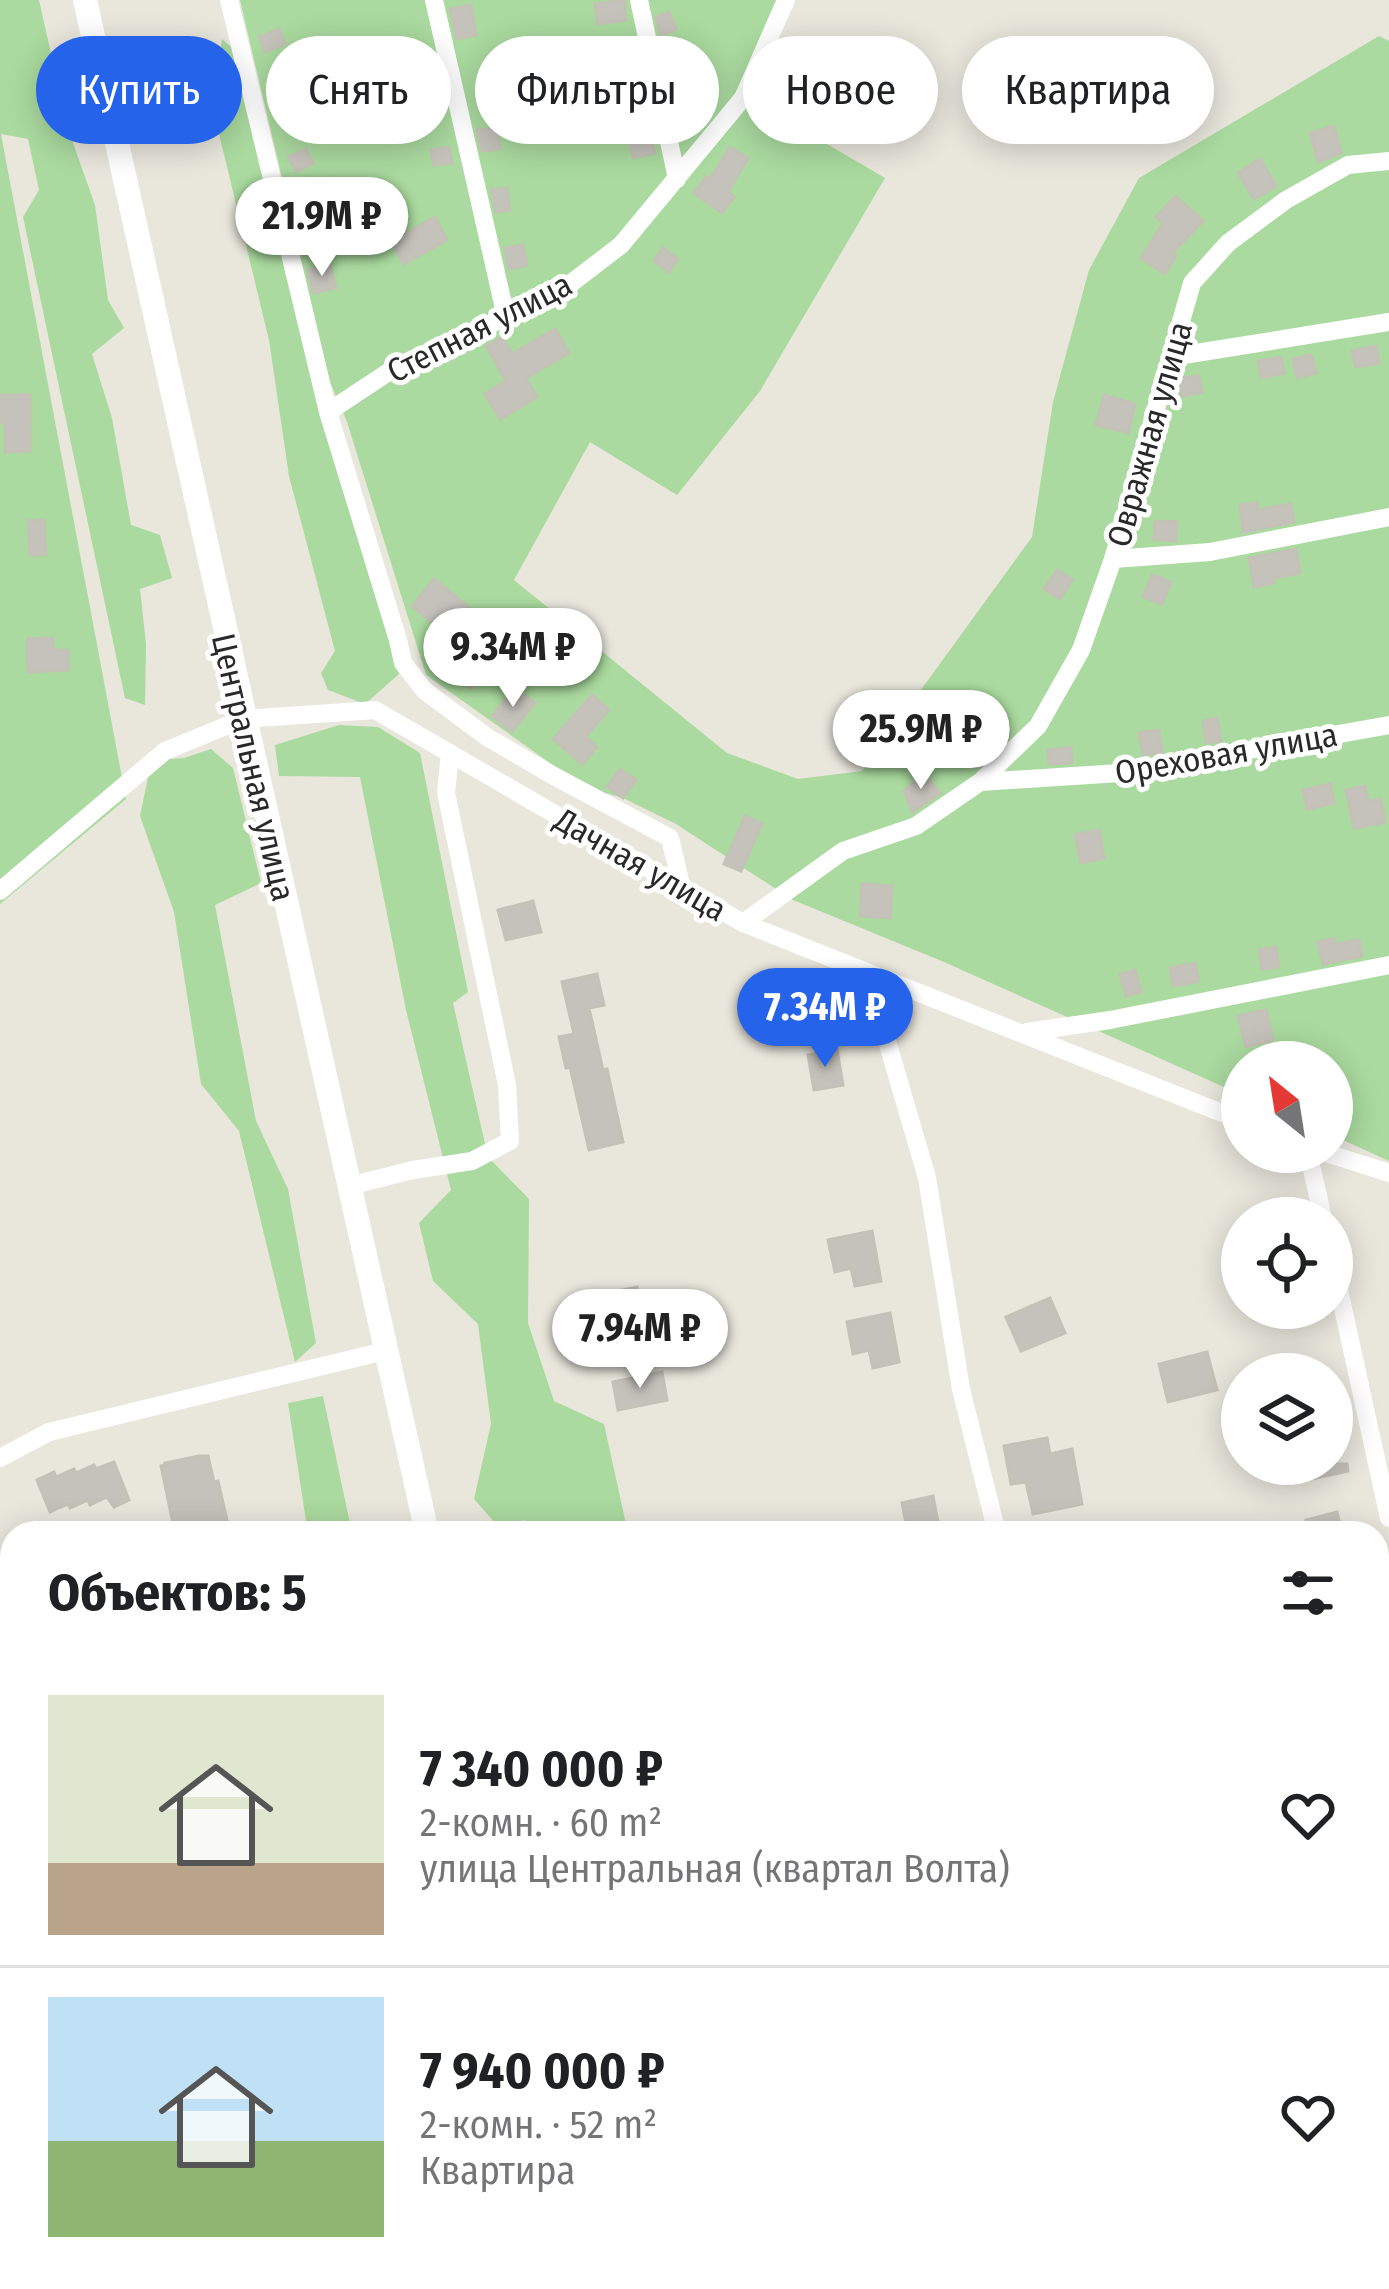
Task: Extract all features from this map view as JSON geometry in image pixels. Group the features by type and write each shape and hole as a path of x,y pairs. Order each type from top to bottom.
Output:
{"street":[{"name":"Центральная улица","path":"85,0 424,1521"},
{"path":"229,0 328,412 403,663 425,691 487,737 670,838 682,889"},
{"path":"434,0 506,317"},
{"path":"639,0 677,179"},
{"name":"Степная улица","path":"328,412 397,367 557,294 621,245 743,98 786,0"},
{"name":"Овражная улица","path":"980,782 1038,726 1081,650 1113,559 1192,283 1228,242 1286,200 1348,165 1389,160"},
{"path":"1171,357 1389,322"},
{"path":"1113,559 1210,552 1389,517"},
{"name":"Дачная улица","path":"0,891 165,751 243,719 375,710 743,922 1221,1113"},
{"name":"Ореховая улица","path":"980,782 1120,773 1389,725"},
{"path":"349,1186 472,1161 510,1141 507,1085 446,793 450,753"},
{"path":"743,922 843,850 916,826 980,782"},
{"path":"1022,1033 1389,965"},
{"path":"867,972 927,1178 961,1389 994,1521"},
{"path":"1353,1161 1387,1171"},
{"path":"1348,1329 1389,1519"},
{"path":"0,1458 49,1432 385,1351"}],"green space":[{"path":"0,0 39,0 47,36 36,36 36,144 73,144 95,205 108,300 124,328 92,354 112,418 131,525 160,535 172,578 140,589 146,644 145,705 125,698 23,217 39,190 28,139 1,134 126,799 0,904"},
{"path":"240,0 794,0 780,36 743,36 743,144 827,144 885,178 760,391 677,495 590,442 514,580 727,753 798,779 862,771 1032,537 1053,402 1089,270 1139,178 1196,144 1214,144 1214,134 1379,36 1389,41 1389,1161 1353,1145 1353,1041 1221,1041 1221,1086 793,900 676,824 574,780 426,675 347,422 330,382 274,144 451,144 451,36 266,36 266,110"},
{"path":"242,59 399,674 365,704 328,690 321,673 335,651 289,476 269,340 221,144 242,144"},
{"path":"339,725 378,727 420,753 468,992 453,1003 488,1157 529,1199 528,1323 554,1401 604,1424 625,1521 493,1521 474,1499 491,1424 478,1324 433,1281 419,1223 451,1190 406,1010 360,777 279,776 275,745"},
{"path":"211,749 233,768 261,883 215,905 256,1121 288,1189 316,1343 295,1362 239,1131 201,1084 174,912 140,816 150,768 160,760"},
{"path":"323,1396 349,1521 306,1521 288,1403"}],"building":[{"path":"624,0 626,20 598,24 595,4"},
{"path":"471,5 476,35 457,39 450,9"},
{"path":"669,12 676,29 661,36 656,17"},
{"path":"279,29 282,36 266,36 265,52 259,37"},
{"path":"1334,126 1341,153 1318,162 1310,133"},
{"path":"480,144 499,144 500,149 482,151"},
{"path":"630,144 653,144 655,153 633,158"},
{"path":"449,147 452,163 434,165 431,150"},
{"path":"730,147 748,158 728,192 734,197 722,213 694,193 706,177 710,179"},
{"path":"306,149 313,163 296,172 288,157"},
{"path":"1260,159 1276,186 1254,199 1238,173"},
{"path":"507,188 510,210 496,212 491,190"},
{"path":"1176,196 1203,221 1172,253 1176,256 1165,274 1141,258 1163,223 1156,217"},
{"path":"435,217 447,240 403,264 391,241"},
{"path":"523,245 527,265 509,269 505,248"},
{"path":"663,248 678,259 669,272 654,261"},
{"path":"330,265 336,288 313,293 308,270"},
{"path":"555,329 569,353 526,378 537,397 500,419 485,394 506,381 486,346 502,337 512,354"},
{"path":"1376,346 1379,363 1355,367 1352,351"},
{"path":"1311,355 1316,373 1297,378 1293,359"},
{"path":"1281,357 1284,373 1261,378 1258,361"},
{"path":"1199,376 1202,392 1181,396 1178,379"},
{"path":"0,395 30,395 30,451 5,452"},
{"path":"1104,395 1135,404 1128,433 1096,425"},
{"path":"1257,503 1258,510 1291,504 1294,522 1243,532 1240,505"},
{"path":"44,520 46,555 30,555 28,521"},
{"path":"1155,522 1177,522 1176,541 1154,539"},
{"path":"1296,549 1300,573 1254,587 1249,558"},
{"path":"1057,570 1072,580 1060,599 1044,589"},
{"path":"1152,575 1171,582 1162,604 1143,597"},
{"path":"434,579 472,610 449,637 412,606"},
{"path":"52,638 53,650 68,650 68,670 28,672 27,639"},
{"path":"468,642 491,658 470,688 447,672"},
{"path":"515,688 535,703 512,732 492,716"},
{"path":"592,695 609,710 585,737 597,747 582,764 553,739"},
{"path":"1217,718 1221,741 1206,743 1203,721"},
{"path":"1159,730 1162,752 1143,755 1139,733"},
{"path":"1071,748 1072,763 1049,764 1048,750"},
{"path":"620,769 636,780 623,798 607,787"},
{"path":"924,773 940,793 912,812 904,791"},
{"path":"1330,784 1334,803 1307,809 1303,790"},
{"path":"1365,786 1368,801 1381,799 1385,822 1354,828 1346,790"},
{"path":"745,816 762,824 741,871 724,864"},
{"path":"1099,830 1104,858 1081,863 1075,835"},
{"path":"862,884 892,886 890,918 860,916"},
{"path":"533,901 541,932 506,940 498,910"},
{"path":"1334,939 1335,944 1359,940 1362,956 1323,964 1318,942"},
{"path":"1276,947 1279,967 1262,969 1259,950"},
{"path":"1195,963 1199,981 1173,986 1170,968"},
{"path":"1135,970 1141,992 1126,996 1120,974"},
{"path":"597,974 604,1005 589,1008 623,1142 589,1150 559,1037 574,1034 562,982"},
{"path":"1266,1010 1273,1040 1244,1041 1238,1016"},
{"path":"837,1050 843,1085 814,1090 808,1055"},
{"path":"872,1231 881,1281 855,1286 851,1268 835,1272 828,1240"},
{"path":"637,1287 646,1329 612,1336 603,1299"},
{"path":"1050,1298 1065,1333 1021,1351 1006,1317"},
{"path":"890,1313 899,1362 873,1368 869,1350 853,1354 847,1322"},
{"path":"1207,1352 1217,1390 1168,1402 1159,1364"},
{"path":"662,1372 667,1400 618,1410 613,1382"},
{"path":"1047,1438 1050,1454 1072,1449 1082,1504 1033,1514 1026,1482 1011,1484 1004,1446"},
{"path":"208,1456 227,1521 172,1521 161,1466"},
{"path":"114,1462 129,1500 114,1507 107,1497 50,1512 37,1480 54,1472 56,1477"},
{"path":"933,1496 938,1521 906,1521 902,1503"},
{"path":"1337,1512 1339,1521 1306,1521"}]}
